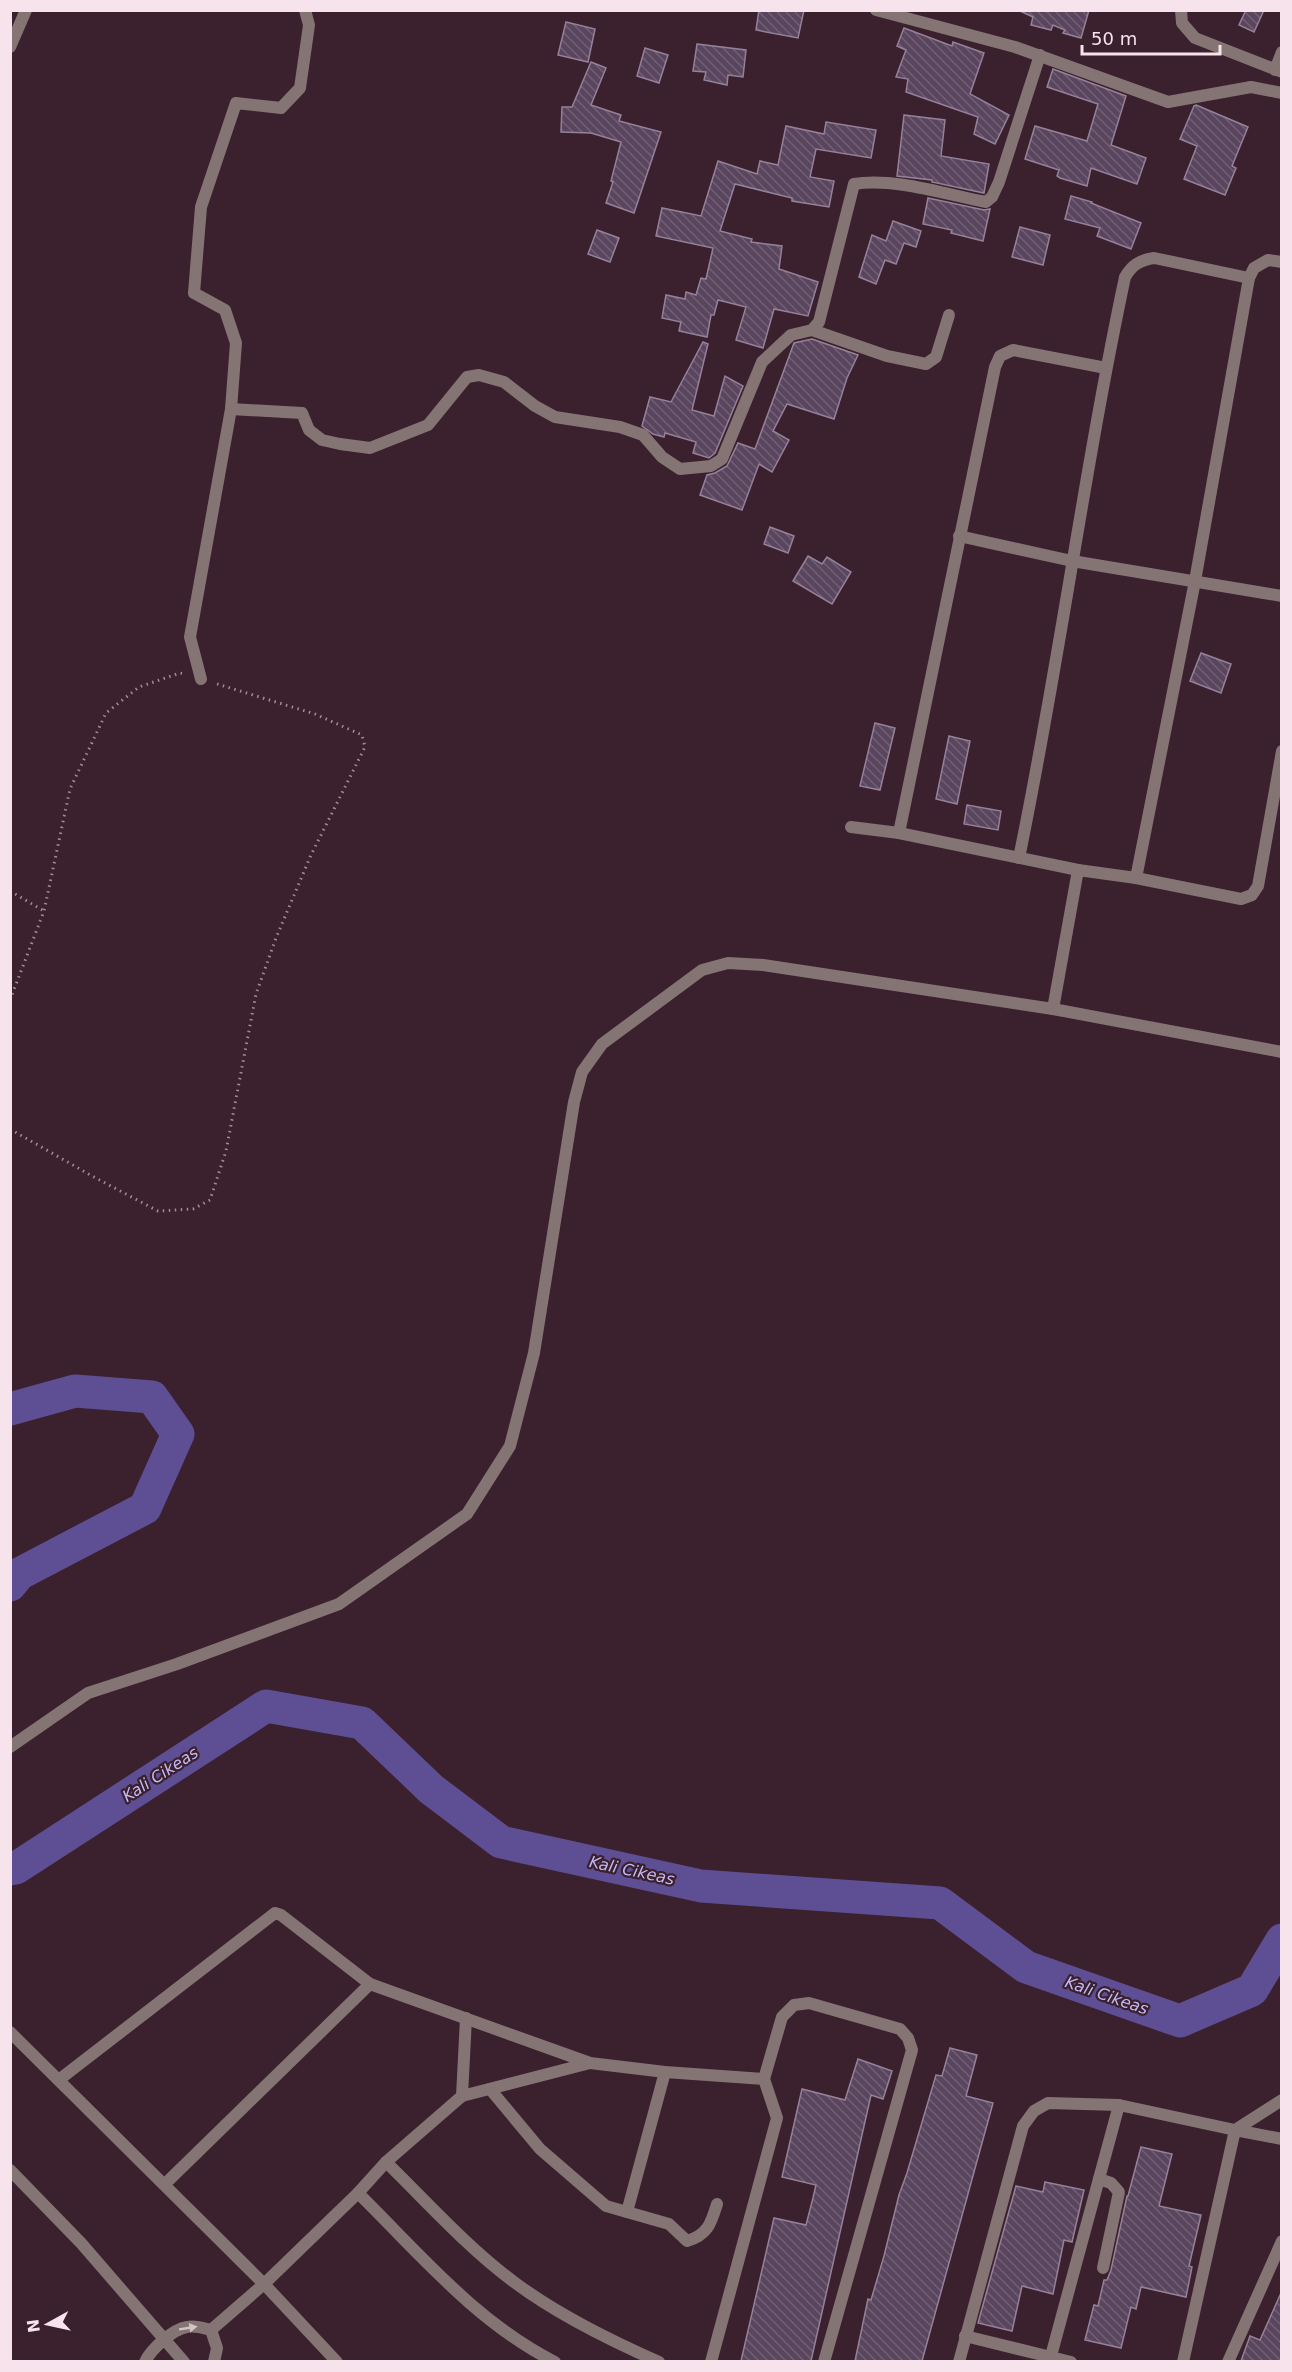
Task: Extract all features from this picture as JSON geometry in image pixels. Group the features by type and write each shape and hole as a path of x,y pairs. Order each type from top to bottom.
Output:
{"street":[{"path":"10,47 26,10"},
{"path":"201,679 190,637 231,409 236,343 225,310 194,292 201,207 236,103 281,108 300,88 309,25 305,10"},
{"path":"876,10 1015,47 1168,102 1251,87 1281,93"},
{"path":"1181,10 1182,22 1195,38 1278,71 1281,52"},
{"path":"812,330 819,322 855,184 869,181 932,190 986,202 992,197 999,182 1040,55"},
{"path":"1019,858 1036,776 1106,368 1125,277 1131,267 1143,260 1154,258 1249,278"},
{"path":"1136,878 1195,581 1249,278 1254,268 1268,260 1281,262"},
{"path":"231,409 302,412 309,430 322,440 370,448 428,425 467,377 479,375 504,382 535,406 555,417 620,427 643,435 662,457 680,469 711,466 722,459 762,362 791,335 812,330 887,356 926,364 936,357 949,315"},
{"path":"899,833 995,367 1000,356 1013,350 1106,368"},
{"path":"959,536 1072,561 1281,596"},
{"path":"851,827 899,833 1078,870 1136,878 1241,899 1251,895 1258,886 1281,751"},
{"path":"1053,1009 1078,870"},
{"path":"10,1747 88,1694 177,1664 339,1604 467,1514 510,1446 534,1353 573,1102 582,1072 602,1044 702,970 728,963 763,965 1053,1009 1281,1052"},
{"path":"60,2079 275,1913 280,1914 370,1984 590,2063 665,2072 764,2079"},
{"path":"165,2184 370,1984"},
{"path":"711,2361 777,2118 764,2079 782,2017 790,2007 808,2003 900,2029 908,2038 912,2050 824,2361"},
{"path":"462,2096 466,2018"},
{"path":"10,2032 264,2283 337,2361"},
{"path":"211,2330 358,2193 386,2162 462,2096 590,2063"},
{"path":"627,2212 665,2072"},
{"path":"490,2089 540,2149 606,2206 669,2224 687,2241 699,2238 709,2229 717,2204"},
{"path":"1183,2361 1234,2130 1281,2100"},
{"path":"958,2361 1023,2126 1035,2111 1048,2103 1119,2105 1281,2139"},
{"path":"1051,2356 1119,2105"},
{"path":"386,2162 512,2281 562,2314 659,2361"},
{"path":"10,2170 81,2243 184,2361"},
{"path":"1099,2179 1111,2183 1119,2192 1103,2268"},
{"path":"358,2193 487,2318 512,2336 555,2361"},
{"path":"1228,2361 1281,2241"},
{"path":"145,2361 165,2340 180,2329 187,2326 211,2330"},
{"path":"211,2330 218,2348 214,2361"},
{"path":"965,2336 1071,2361"}],"path":[{"path":"10,1000 44,911 70,789 106,713 140,687 180,673 315,714 362,735 365,747 311,855 276,938 256,994 226,1151 210,1200 194,1209 158,1211 10,1129"},
{"path":"10,891 44,911"}],"building":[{"path":"759,10 804,10 798,38 756,30"},
{"path":"1018,10 1089,10 1081,38 1063,33 1065,30 1053,25 1051,30 1031,25 1033,17"},
{"path":"1246,10 1264,10 1254,32 1239,25"},
{"path":"566,22 595,29 588,62 558,55"},
{"path":"904,28 952,46 953,42 984,53 970,94 1009,115 995,144 974,134 978,117 906,92 908,79 896,77 906,50 897,46"},
{"path":"697,44 746,50 743,77 728,75 727,85 704,80 706,72 693,71"},
{"path":"645,48 668,55 659,83 637,76"},
{"path":"591,62 606,68 591,105 621,115 619,121 661,132 634,213 606,203 621,142 591,133 561,132 562,107 572,107"},
{"path":"1053,69 1126,96 1111,145 1146,158 1137,184 1091,168 1087,186 1060,178 1057,176 1059,170 1025,159 1035,126 1087,141 1098,104 1047,87"},
{"path":"1196,105 1248,127 1232,166 1236,168 1225,195 1184,179 1197,146 1180,139"},
{"path":"904,115 945,120 941,156 989,164 984,193 932,182 932,180 897,176"},
{"path":"826,122 876,130 871,158 816,149 810,177 834,181 829,207 792,201 792,198 735,184 720,231 752,239 751,242 782,246 779,269 818,282 808,316 774,309 763,348 736,340 746,307 718,300 714,315 711,315 707,337 679,331 681,322 662,318 666,295 685,299 686,292 696,295 701,278 706,279 713,248 656,236 662,208 701,216 718,161 757,174 760,161 778,165 786,126 824,134"},
{"path":"1071,196 1092,202 1141,223 1131,249 1097,236 1100,228 1065,219"},
{"path":"928,198 984,210 990,209 983,241 951,233 952,230 923,224"},
{"path":"893,221 921,231 916,247 904,243 896,264 885,260 876,284 859,277 872,235 886,241"},
{"path":"1020,227 1050,235 1043,265 1012,257"},
{"path":"597,230 619,238 610,262 588,254"},
{"path":"812,339 858,355 847,378 834,419 787,404 773,431 789,440 772,472 759,464 742,510 700,495 707,475 727,466 738,443 755,449 794,343"},
{"path":"703,342 708,344 692,410 714,416 725,376 743,386 715,453 709,458 693,453 696,442 665,433 664,437 653,434 642,426 650,397 671,402"},
{"path":"770,527 794,536 788,553 764,544"},
{"path":"808,556 822,564 827,557 851,572 832,604 793,581"},
{"path":"1201,653 1231,664 1221,693 1190,681"},
{"path":"875,723 895,728 880,790 860,786"},
{"path":"949,736 970,741 957,804 936,799"},
{"path":"967,805 1001,811 998,830 964,824"},
{"path":"950,2048 977,2055 966,2096 993,2103 922,2361 855,2361 868,2299 871,2300 899,2195 936,2075 942,2076"},
{"path":"858,2059 892,2071 883,2099 871,2095 811,2361 741,2361 774,2218 806,2225 816,2185 782,2177 802,2089 845,2100"},
{"path":"1141,2147 1172,2154 1159,2206 1201,2215 1189,2266 1192,2267 1186,2297 1141,2287 1136,2309 1131,2307 1121,2348 1085,2340 1094,2305 1098,2306 1104,2280 1107,2280 1111,2270 1127,2196"},
{"path":"1045,2182 1084,2190 1072,2242 1064,2240 1053,2294 1022,2286 1012,2331 978,2323 1016,2186 1043,2192"},
{"path":"1281,2293 1281,2361 1241,2361 1250,2336 1260,2340"}],"waterway":[{"name":"Kali Cikeas","path":"10,1409 75,1391 152,1397 178,1434 145,1508 19,1574 10,1585"},
{"name":"Kali Cikeas","path":"10,1869 16,1868 266,1706 362,1723 431,1789 501,1842 701,1886 940,1903 1026,1967 1180,2021 1252,1990 1282,1940"}]}
